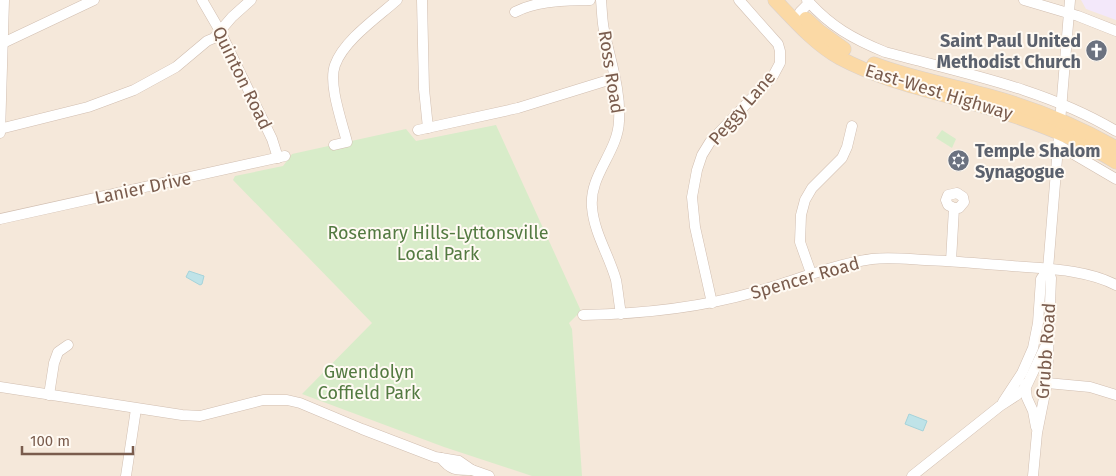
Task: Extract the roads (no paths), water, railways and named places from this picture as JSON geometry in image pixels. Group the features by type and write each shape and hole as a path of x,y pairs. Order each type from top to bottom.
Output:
{"main road":[{"name":"East-West Highway","path":"775,0 815,40 839,57 871,73 894,82 1030,120 1059,132 1116,162"},
{"name":"East-West Highway","path":"788,0 805,5 819,32 869,62 887,69 1017,104 1059,132 1083,130 1116,148"}],"street":[{"path":"0,133 4,0"},
{"path":"3,43 94,0"},
{"name":"Quinton Road","path":"202,0 220,31 282,157"},
{"path":"0,129 88,107 134,90 176,67 220,31 251,0"},
{"path":"334,145 346,142 335,90 335,65 348,44 397,0"},
{"path":"422,0 424,89 428,128"},
{"path":"515,12 525,6 539,3 590,0"},
{"name":"Ross Road","path":"601,0 604,28 619,99 619,123 613,143 596,179 593,189 592,206 595,227 616,279 621,314"},
{"name":"Peggy Lane","path":"712,304 695,227 692,197 697,170 702,155 719,130 772,76 780,63 778,44 739,0"},
{"path":"1024,0 1097,22 1116,30"},
{"name":"Grubb Road","path":"1034,476 1037,433 1047,383 1051,278 1048,269 1070,0"},
{"name":"East-West Highway","path":"805,5 854,39 866,45 885,52 1018,88 1062,104 1098,120 1116,131"},
{"path":"418,130 518,108 615,78"},
{"path":"811,273 800,242 801,215 805,200 812,188 842,158 852,126"},
{"name":"East-West Highway","path":"1059,132 1116,179"},
{"name":"Lanier Drive","path":"0,219 282,157"},
{"path":"951,261 954,208"},
{"name":"Spencer Road","path":"583,315 621,314 712,304 756,292 811,273 852,262 874,259 896,258 951,261 1048,269 1081,273 1116,285"},
{"name":"Grubb Road","path":"1037,433 1033,411 1027,398 1022,374 1033,348 1038,323 1041,279 1048,269"},
{"path":"912,476 1026,387 1048,342"},
{"path":"49,394 58,352 68,345"},
{"path":"1000,406 1022,374"},
{"path":"1047,383 1090,387 1116,394"},
{"path":"0,387 136,409 200,416 263,400 287,400 441,458 455,470 472,470 489,476"},
{"path":"126,476 136,409"}],"water":[{"path":"189,271 204,276 202,284 200,285 186,277"},
{"path":"909,414 927,421 923,431 905,424"}],"place":[{"name":"Saint Paul United Methodist Church","path":"1097,51"},
{"name":"Temple Shalom Synagogue","path":"959,161"}],"park label":[{"name":"Rosemary Hills-Lyttonsville Local Park","path":"438,243"},
{"name":"Gwendolyn Coffield Park","path":"369,382"}]}
